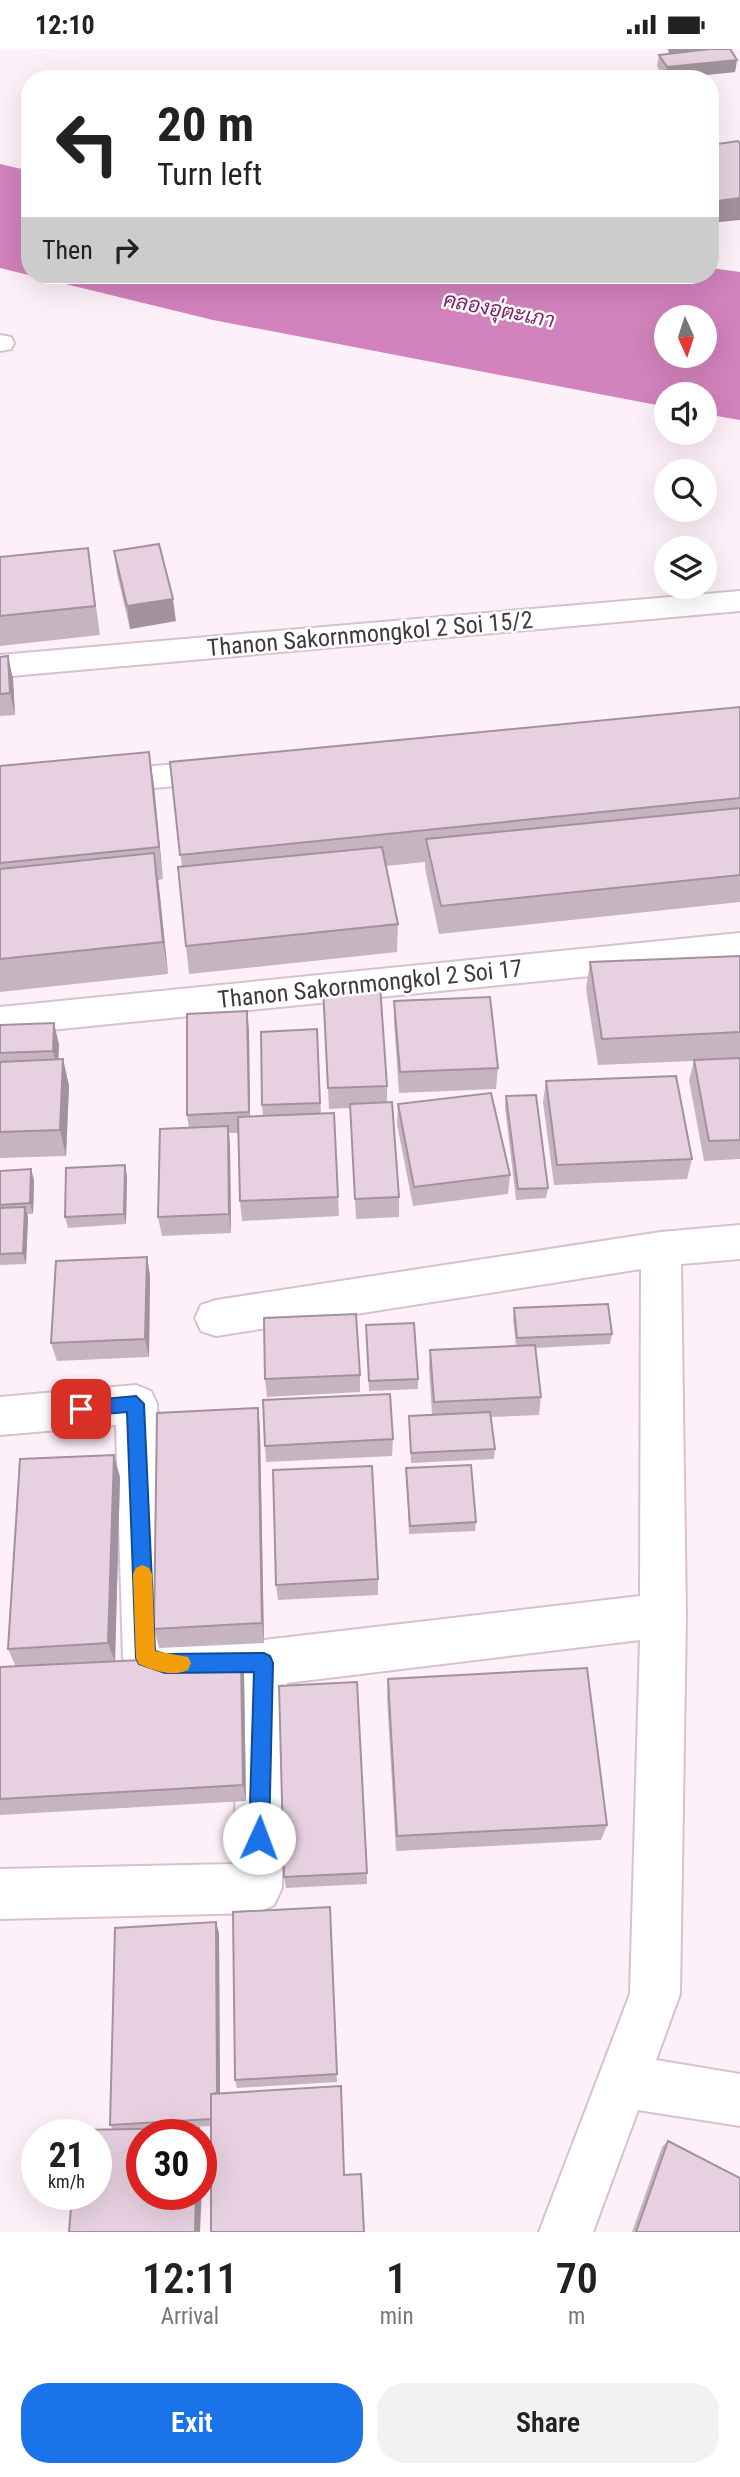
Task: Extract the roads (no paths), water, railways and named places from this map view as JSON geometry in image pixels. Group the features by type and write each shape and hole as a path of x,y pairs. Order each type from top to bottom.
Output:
{"street":[{"name":"Thanon Sakornmongkol 2 Soi 15/2","path":"0,666 740,601"},
{"path":"0,791 260,769"},
{"name":"Thanon Sakornmongkol 2 Soi 17","path":"0,1021 740,947"},
{"path":"216,1318 661,1249 740,1242"},
{"path":"566,2232 655,1994 663,1615 661,1249"},
{"path":"0,1416 136,1404 146,1658 165,1664 264,1663 663,1615"},
{"path":"0,1894 257,1888 264,1663"},
{"path":"622,2081 740,2100"}],"water":[{"path":"0,164 21,169 21,273 0,268"},
{"name":"คลองอุ่ตะเภา","path":"719,269 740,272 740,420 717,416 717,382 654,382 654,405 213,320 66,284 719,284"}]}
